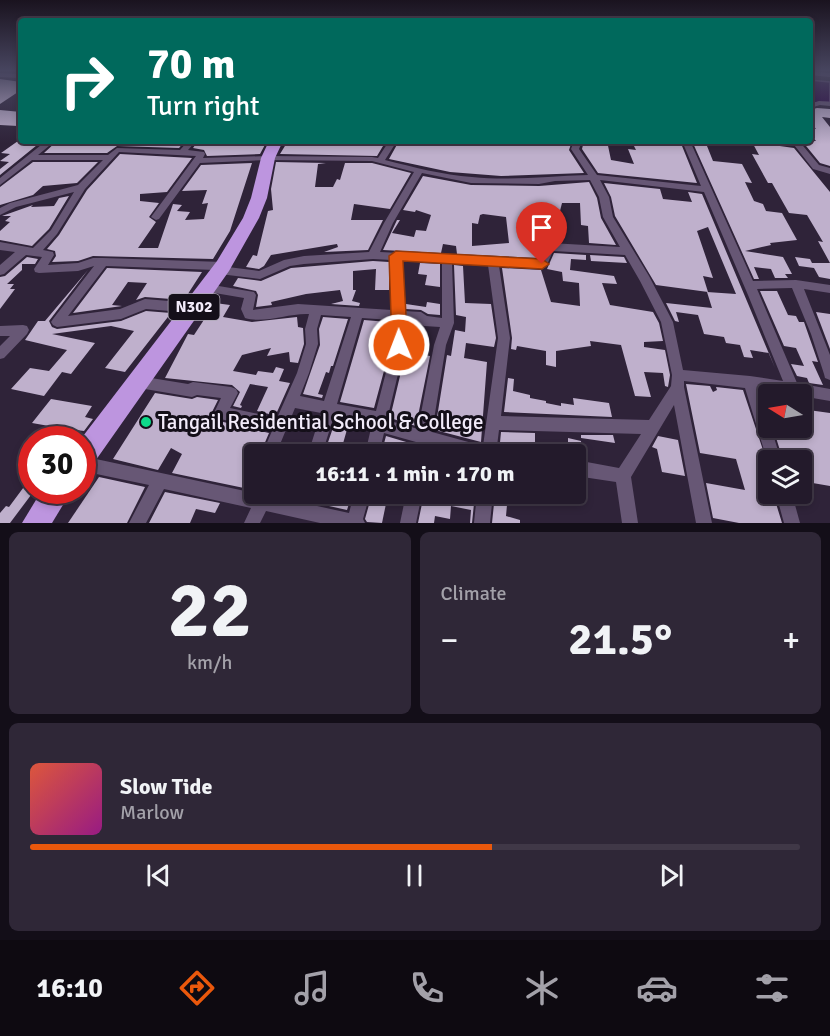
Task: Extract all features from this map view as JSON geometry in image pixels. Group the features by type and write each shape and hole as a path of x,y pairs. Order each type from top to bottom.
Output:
{"highway":[{"name":"N302","path":"96,439 221,268 251,218 272,149"},
{"path":"36,523 49,504"}],"street":[{"path":"813,105 830,104"},
{"path":"0,182 47,144"},
{"path":"182,152 189,144"},
{"path":"381,160 391,144"},
{"path":"577,144 575,149 604,197 608,217 626,251 645,279 667,322 704,523"},
{"path":"688,144 790,384"},
{"path":"797,144 816,167 830,171"},
{"path":"198,162 272,149 381,160 420,171 471,180 539,181 555,178 593,177 708,190"},
{"path":"0,272 54,232 81,187 117,150 201,154 198,162 156,217"},
{"path":"31,158 111,157"},
{"path":"0,172 15,171"},
{"path":"372,255 381,232 390,222 420,171"},
{"path":"0,212 13,206 81,187"},
{"path":"0,246 49,255 39,269 78,267 93,262 103,262 221,268 260,275 288,263 304,260 372,255 542,264 550,247 626,251"},
{"path":"374,444 399,345 394,330 398,315 396,256"},
{"path":"423,444 440,345 448,323 447,260"},
{"path":"103,262 57,322 122,314 145,304 193,308"},
{"path":"489,444 504,338 493,263"},
{"path":"750,285 796,284 830,289"},
{"path":"796,284 817,334 830,374"},
{"path":"207,288 250,295 247,309 249,315 298,309 421,317 424,321 448,323"},
{"path":"273,444 292,401 312,344 311,329 316,311"},
{"path":"318,444 358,313"},
{"path":"0,331 23,330 0,354"},
{"path":"678,381 764,384"},
{"path":"630,523 623,476 678,381"},
{"path":"139,382 192,391 193,388 231,393 221,413 281,426"},
{"path":"750,382 771,450"},
{"path":"812,391 830,394"},
{"path":"292,401 380,422 450,444"},
{"path":"492,423 652,427"},
{"path":"96,467 160,481 244,494"},
{"path":"586,470 623,476"},
{"path":"137,523 160,481"},
{"path":"252,523 255,504"},
{"path":"280,504 355,523 360,504"},
{"path":"298,510 300,504"},
{"path":"408,523 412,504"},
{"path":"482,523 484,504"},
{"path":"787,504 792,523"}],"shaded area":[{"path":"813,95 830,95 830,102 813,103"}],"building":[{"path":"0,95 13,95 0,104"},
{"path":"813,109 830,109 830,118 822,117 830,127 830,166 820,163 804,144 813,144 813,141 816,141 813,138 813,128 816,129 813,125"},
{"path":"0,110 18,112 18,126 0,125"},
{"path":"18,141 18,144 38,144 0,175 0,169 9,162 0,161 10,154 1,153"},
{"path":"54,144 182,144 179,148 117,146 107,153 44,153"},
{"path":"196,144 265,144 260,154 207,156 204,150 193,148"},
{"path":"286,144 384,144 377,156 280,154"},
{"path":"397,144 571,144 569,150 584,173 501,176 450,172 389,159"},
{"path":"583,144 608,144 611,160 634,164 628,149 636,150 634,146 681,144 697,183 598,173 582,149"},
{"path":"693,144 706,144 713,161 742,164 752,183 745,182 754,201 763,204 766,211 782,213 797,240 770,243 771,245 745,251 783,257 792,274 785,274 788,278 775,278 771,269 754,267 759,279 754,279"},
{"path":"753,144 794,148 830,192 830,263 818,241 823,242 807,215 789,213 772,183 768,183 752,154 759,155"},
{"path":"120,154 192,158 167,192 140,194 140,201 159,203 149,217 156,222 138,248 158,248 173,204 182,205 177,211 190,212 185,220 204,219 208,203 202,204 207,190 182,191 201,165 252,163 230,231 213,259 93,256 78,261 52,262 56,256 55,251 47,249 59,235 87,190"},
{"path":"33,162 98,162 77,183 43,186 33,195 0,205 0,187"},
{"path":"276,162 326,163 318,164 315,187 333,187 337,179 340,180 345,163 372,163 411,173 390,209 354,204 351,220 383,220 368,250 324,252 338,247 337,244 271,255 264,266 259,269 246,267 253,255 257,256 268,211 273,210 271,189"},
{"path":"423,176 471,185 539,186 589,182 597,198 601,218 616,245 589,243 588,226 581,225 580,203 562,203 560,211 538,208 537,215 524,213 538,231 558,231 562,241 545,242 538,258 457,254 456,246 443,244 441,253 383,250 397,220 400,220 392,233 414,237 416,230 426,231 431,215 416,210 415,212 403,210","holes":["480,215 506,217 509,243 472,246 472,223 478,224"]},
{"path":"604,183 660,189 663,199 692,202 688,192 702,194 769,353 750,350 753,358 744,357 740,345 726,343 724,337 704,334 698,315 676,312 679,322 675,321 666,303 712,308 707,292 736,294 708,227 697,231 713,278 703,276 708,292 656,285 615,216 611,197"},
{"path":"69,196 49,229 32,246 0,240 0,231 10,222 5,221 11,216 2,216 33,205 31,207 54,206 59,198"},
{"path":"554,253 586,255 586,260 571,259 570,270 614,276 617,284 602,283 610,305 653,312 659,323 663,341 644,342 644,347 665,350 670,375 668,387 665,386 663,373 644,372 651,397 635,396 621,345 590,341 591,346 556,351 556,367 546,365 546,351 517,346 516,350 511,349 512,338 502,268 541,270 551,302 580,306 579,283 563,281 562,272 547,269"},
{"path":"590,255 624,257 627,263 591,261"},
{"path":"27,257 38,259 35,264 22,264 22,270 7,284 14,284 10,289 15,289 0,309 0,277 5,276"},
{"path":"795,257 810,259 812,263 830,263 830,279 819,277 814,268 799,266"},
{"path":"373,261 389,262 389,290 375,290 376,269 353,271 353,290 356,290 352,301 360,303 359,306 331,304 343,301 340,290 306,294 271,302 272,305 256,307 258,295 256,291 233,286 238,278 261,281 291,268"},
{"path":"420,263 440,264 440,287 425,285 427,275 418,274"},
{"path":"454,265 463,266 465,303 491,304 496,338 494,347 466,343 464,358 487,362 481,442 435,430 447,355 451,356 455,330 465,332 466,317 456,315"},
{"path":"107,268 202,272 184,300 145,297 136,300 147,283 128,282 112,305 122,306 73,313"},
{"path":"88,270 49,321 52,327 57,329 121,321 146,311 171,313 125,372 105,368 134,331 111,326 52,334 95,343 71,374 62,372 44,396 11,389 30,368 49,371 67,350 25,340 38,321 45,321"},
{"path":"760,291 777,291 788,315 796,316 799,322 804,322 818,362 812,361 823,385 809,383 807,378 797,376 791,364 804,366 796,348 784,346"},
{"path":"427,302 440,304 440,315 406,309 406,304 426,307"},
{"path":"215,303 230,305 223,317 252,322 297,317 298,327 303,328 304,344 298,363 290,362 289,352 267,356 271,348 242,355 233,371 256,375 258,371 273,373 276,367 284,369 279,381 290,383 277,412 270,411 269,414 257,411 268,387 250,384 240,405 241,408 233,406 240,392 232,385 165,378 188,334 194,335"},
{"path":"816,312 830,314 830,349"},
{"path":"323,317 348,319 333,366 329,373 326,372 318,394 323,395 322,398 303,394 320,345 319,329"},
{"path":"364,320 388,322 386,329 388,336 384,335 379,355 388,356 374,408 340,402"},
{"path":"404,323 420,326 418,340 405,338 402,330"},
{"path":"411,353 430,356 416,426 390,418 405,355 411,356"},
{"path":"508,378 514,379 513,391 530,395 530,398 546,401 546,403 561,406 561,403 574,405 573,398 609,403 612,417 504,412"},
{"path":"686,384 710,386 713,392 717,390 716,387 743,390 763,450 758,450 758,504 776,504 782,523 739,523 713,518 706,483 745,490 736,459 700,453"},
{"path":"155,393 192,399 197,397 218,400 212,412 215,420 269,433 264,444 244,444 244,488 172,473 182,454 171,448 158,470 113,459"},
{"path":"51,399 92,406 85,417 93,419 88,426 49,426 32,423"},
{"path":"812,411 830,413 830,486 812,483 812,450 780,450 776,438 812,438"},
{"path":"336,419 369,426 368,430 348,426 343,444 327,444"},
{"path":"501,432 535,433 535,444 500,444"},
{"path":"581,435 613,435 615,443 581,438"},
{"path":"386,436 413,444 404,443 384,444"},
{"path":"658,436 678,440 685,476 662,472 657,449 652,447"},
{"path":"568,438 581,441 581,444 568,444"},
{"path":"99,477 145,487 127,523 68,523 81,504 96,504 96,481"},
{"path":"165,492 220,503 215,513 196,509 190,523 149,523"},
{"path":"18,495 18,504 24,504 10,523 0,523 0,513 6,506 9,507"},
{"path":"320,504 349,504 347,510"},
{"path":"369,504 386,504 382,523 367,522 365,519"},
{"path":"422,504 474,504 472,523 470,523 471,510 451,506 450,519 435,516 434,523 418,523"},
{"path":"494,504 507,504 506,516 520,520 520,523 492,523"}],"place":[{"name":"Tangail Residential School & College","path":"146,422"}],"route":[{"path":"399,345 394,330 398,315 396,256 542,264"}]}
